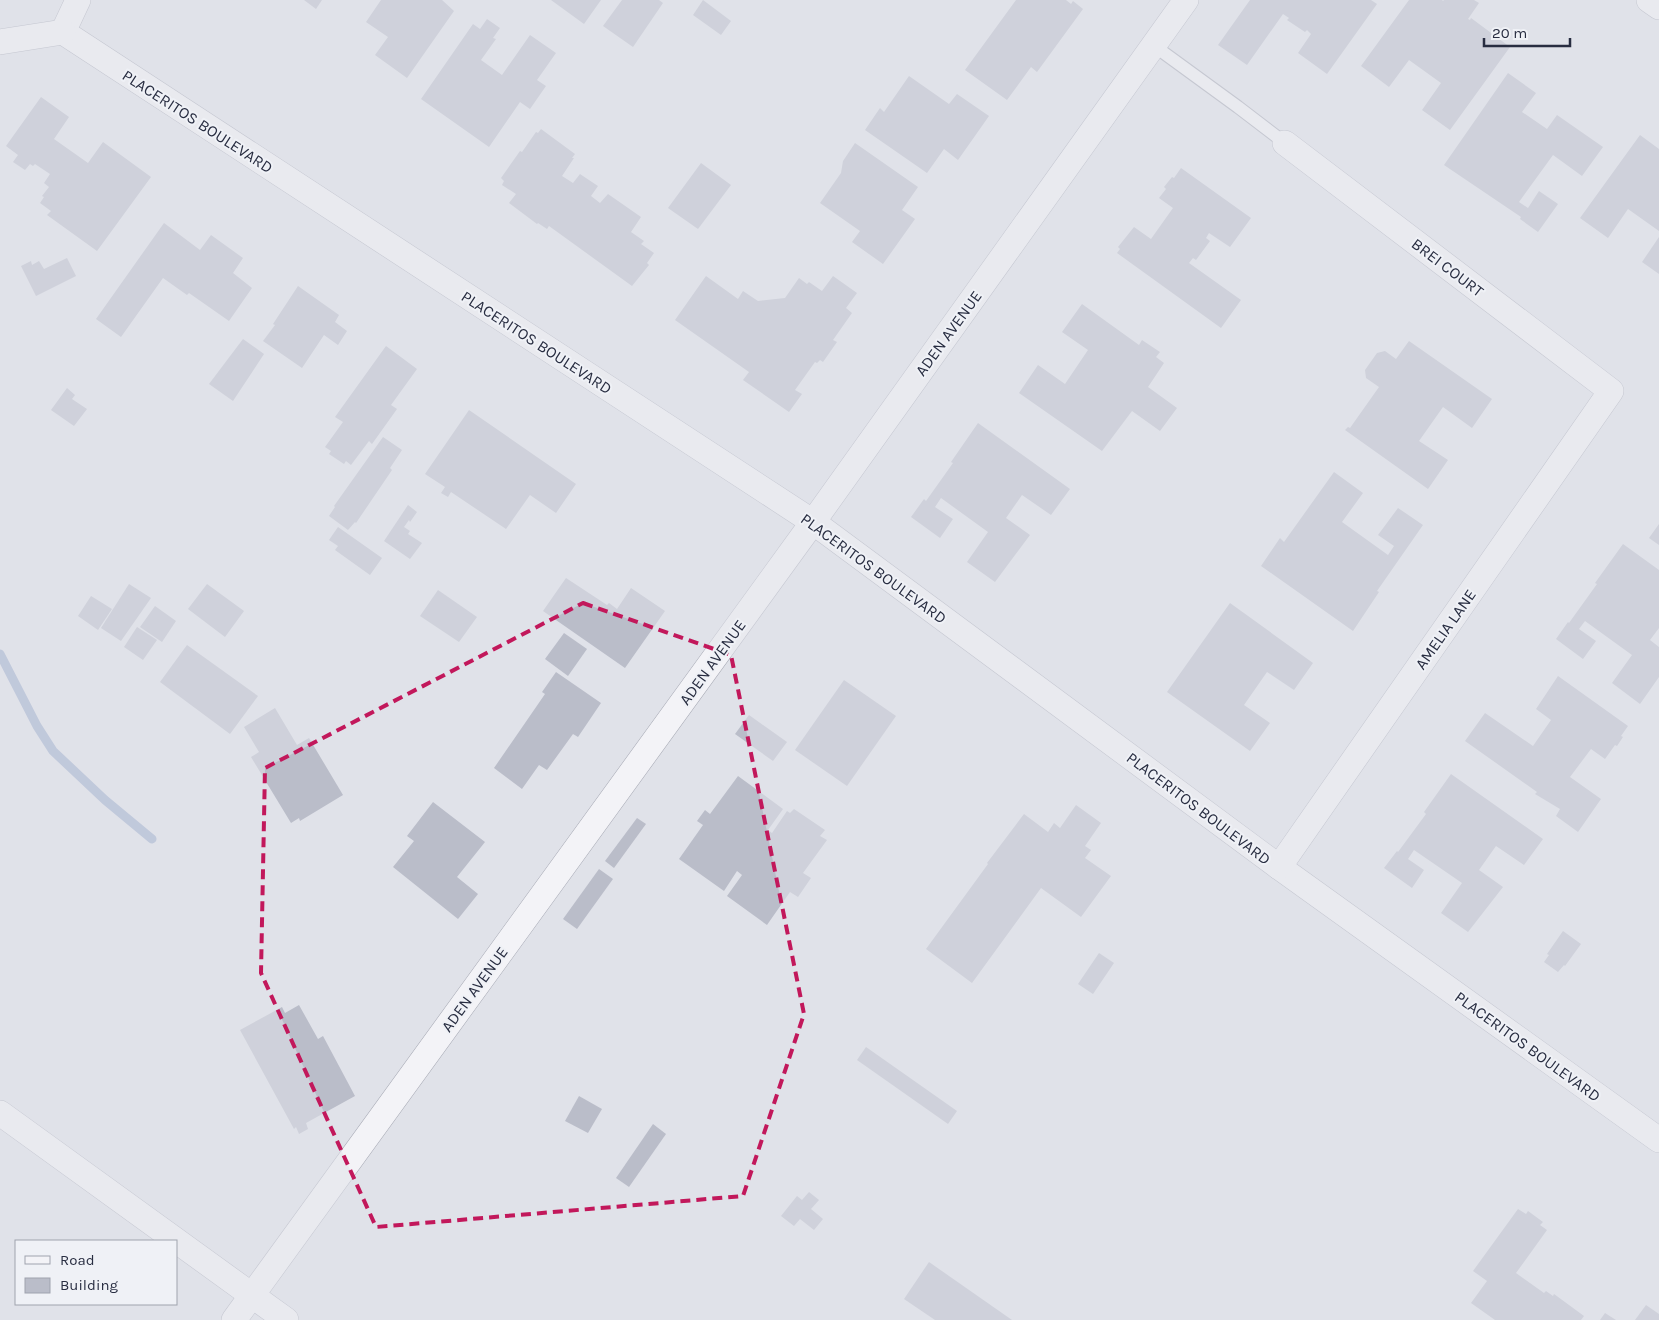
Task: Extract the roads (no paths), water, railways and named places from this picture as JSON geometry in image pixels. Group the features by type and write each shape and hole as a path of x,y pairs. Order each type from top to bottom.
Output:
{"street":[{"path":"58,0 63,32"},
{"path":"63,32 78,0"},
{"name":"ADEN AVENUE","path":"234,1320 813,522 1186,0"},
{"path":"1649,0 1659,7"},
{"path":"0,42 63,32"},
{"name":"PLACERITOS BOULEVARD","path":"63,32 813,522 1279,868 1659,1140"},
{"name":"BREI COURT","path":"1285,143 1611,391"},
{"name":"AMELIA LANE","path":"1279,868 1611,391"},
{"path":"0,1113 174,1240"},
{"path":"178,1243 286,1320"}],"lane":[{"path":"1153,45 1285,143"}],"waterway":[{"path":"0,654 37,726 53,751 105,800 152,839"}]}
